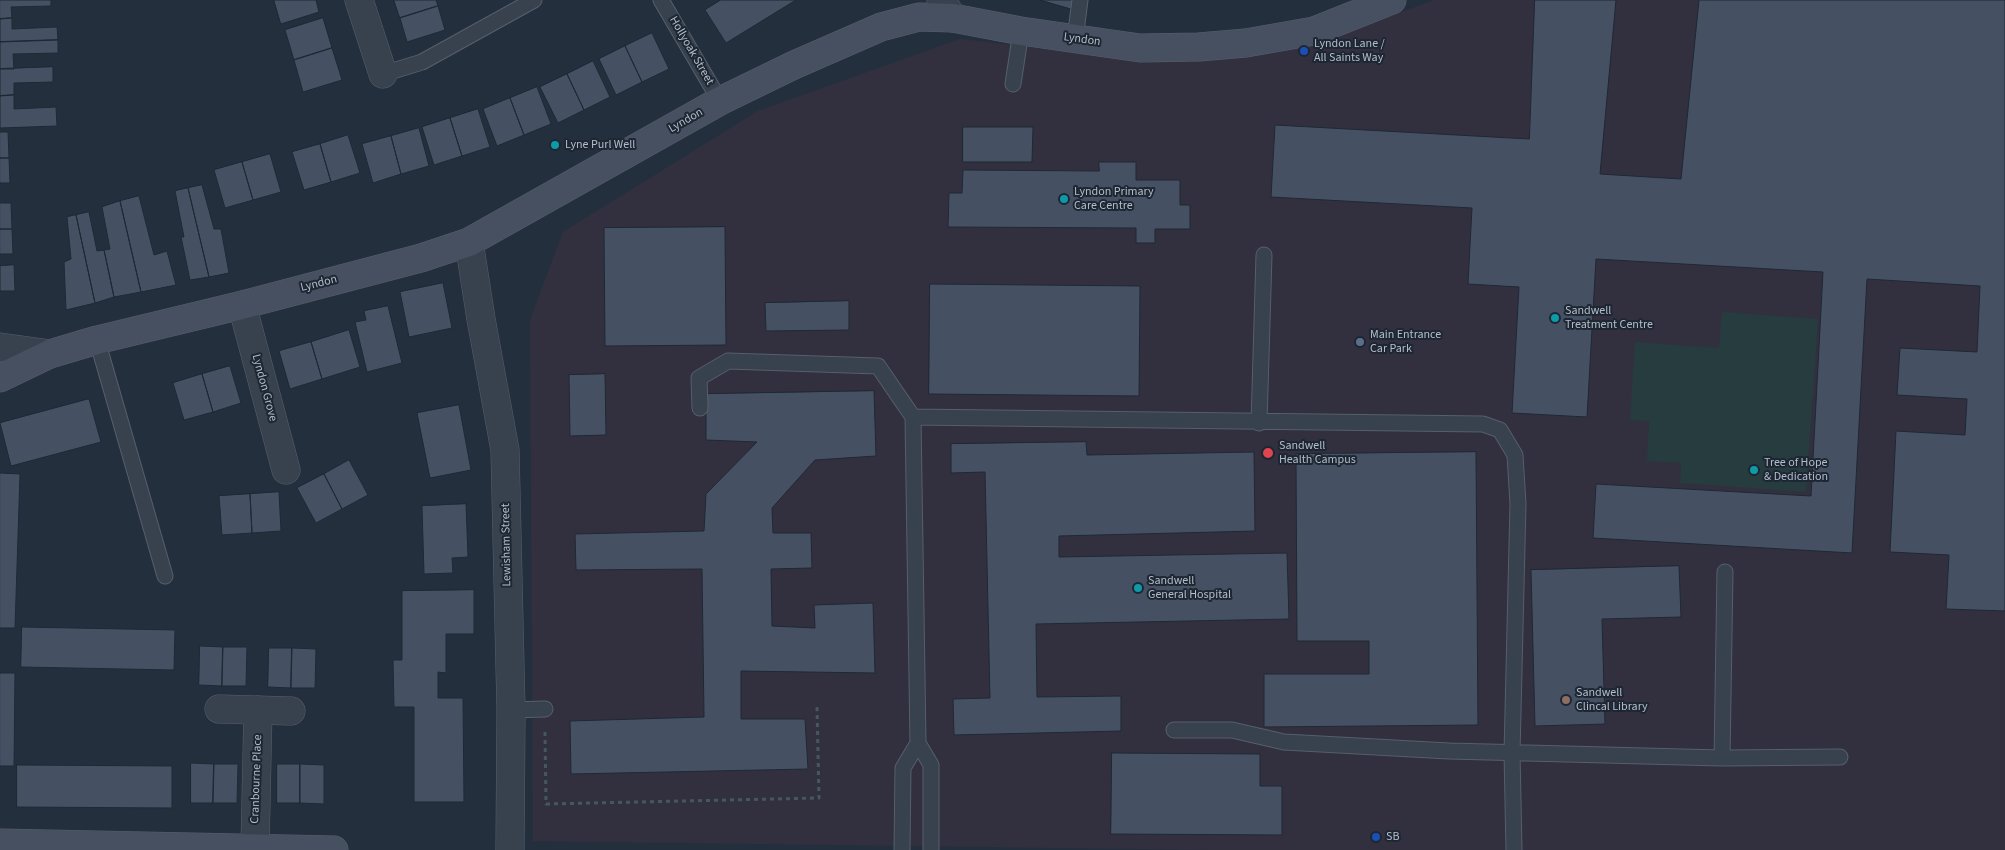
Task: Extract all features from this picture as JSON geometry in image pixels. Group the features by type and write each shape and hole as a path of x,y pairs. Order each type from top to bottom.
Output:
{"street":[{"path":"359,0 383,74"},
{"name":"Lyndon","path":"0,378 50,354 97,340 242,305 421,258 469,242 720,101 794,65 881,27 947,9 1021,31 1140,48 1199,47 1246,43 1314,31 1392,0"},
{"name":"Lewisham Street","path":"469,242 480,319 506,450 511,710 510,850"},
{"name":"Lyndon Grove","path":"242,305 286,470"},
{"path":"0,347 50,354"},
{"path":"219,709 291,711"},
{"name":"Cranbourne Place","path":"254,847 258,710"},
{"path":"0,844 254,847 319,850"}],"lane":[{"path":"383,74 422,62 534,0"},
{"name":"Hollyoak Street","path":"661,0 720,101"},
{"path":"1075,39 1080,0"},
{"path":"1013,84 1021,31"},
{"path":"1258,423 1264,255"},
{"path":"97,340 165,576"},
{"path":"700,408 700,378 728,361 878,366 913,417 918,743 931,765 931,850"},
{"path":"913,417 1222,420 1258,423 1483,424 1500,430 1515,455 1518,504 1512,753 1514,850"},
{"path":"1722,758 1725,572"},
{"path":"511,710 545,709"},
{"path":"1174,730 1232,730 1284,742 1512,753 1722,758 1840,757"},
{"path":"902,850 903,768 918,743"}],"path":[{"path":"545,709 546,804 819,798 817,707"}],"shaded area":[{"name":"Sandwell Health Campus","path":"1435,0 2005,0 2005,850 1217,850 533,841 530,320 563,232 758,111 960,39 1148,61 1311,44"}],"green space":[{"path":"1722,312 1818,319 1806,492 1680,483 1681,463 1647,461 1649,421 1630,420 1635,342 1719,348"}],"building":[{"path":"0,0 51,0 51,6 11,7 12,18 0,19"},
{"path":"274,0 316,0 319,12 281,24"},
{"path":"394,0 436,0 438,6 400,18"},
{"path":"721,0 796,0 726,43 705,10"},
{"path":"1040,0 1075,0 1072,9"},
{"name":"Sandwell Treatment Centre","path":"1535,0 1616,0 1600,174 1681,179 1699,0 2005,0 2005,611 1946,609 1949,555 1890,552 1896,431 1965,435 1967,399 1897,395 1900,348 1977,352 1980,286 1867,279 1852,553 1593,538 1596,484 1811,496 1823,272 1596,259 1587,417 1512,413 1519,287 1468,284 1472,208 1271,197 1275,125 1529,139"},
{"path":"438,6 445,30 407,42 400,18"},
{"path":"12,18 12,29 57,27 58,40 0,42 0,19"},
{"path":"323,18 332,48 294,60 285,30"},
{"path":"652,33 669,69 642,82 625,46"},
{"path":"58,40 58,53 13,54 14,69 0,69 0,42"},
{"path":"625,46 642,82 616,95 599,59"},
{"path":"332,48 342,80 303,92 294,60"},
{"path":"593,61 610,97 584,110 567,74"},
{"path":"53,67 53,82 14,83 14,95 0,96 0,69"},
{"path":"567,74 584,110 558,123 540,87"},
{"path":"537,87 551,124 524,135 510,98"},
{"path":"14,95 14,109 56,107 57,126 0,128 0,96"},
{"path":"510,98 524,135 497,146 483,109"},
{"path":"478,109 490,147 462,156 450,118"},
{"path":"450,118 462,156 434,165 422,127"},
{"path":"963,127 1033,127 1032,162 963,162"},
{"path":"419,128 429,166 401,174 391,136"},
{"path":"0,132 8,132 9,158 0,158"},
{"path":"348,135 360,173 331,182 320,144"},
{"path":"391,136 401,174 373,183 362,144"},
{"path":"320,144 331,182 304,190 292,152"},
{"path":"270,154 281,192 253,200 242,162"},
{"path":"0,158 9,158 10,183 0,183"},
{"path":"242,162 253,200 225,208 214,170"},
{"name":"Lyndon Primary Care Centre","path":"1099,162 1136,162 1136,180 1180,180 1180,205 1190,205 1190,229 1155,229 1155,243 1136,243 1136,228 948,227 949,193 962,193 963,170 1099,171"},
{"path":"202,185 214,229 221,229 229,273 209,277 188,188"},
{"path":"188,188 209,277 190,280 181,237 184,237 175,191"},
{"path":"139,196 154,255 167,251 176,285 141,292 120,201"},
{"path":"120,201 141,292 114,297 104,250 110,249 102,207"},
{"path":"0,203 11,203 12,229 0,229"},
{"path":"89,212 97,251 104,250 114,297 95,303 76,215"},
{"path":"76,215 95,303 66,310 64,262 71,259 67,217"},
{"path":"725,227 726,345 605,346 604,228"},
{"path":"0,229 12,229 13,254 0,254"},
{"path":"14,265 15,291 0,291 0,266"},
{"path":"443,283 452,328 409,337 400,292"},
{"path":"930,284 1140,286 1139,396 929,394"},
{"path":"849,301 849,330 766,331 765,303"},
{"path":"388,306 402,363 367,372 355,322 366,320 364,311"},
{"path":"349,330 360,367 322,379 311,342"},
{"path":"311,342 322,379 290,389 279,351"},
{"path":"230,366 241,403 213,412 202,374"},
{"path":"202,374 213,412 184,420 173,383"},
{"path":"605,374 606,435 570,436 569,375"},
{"path":"874,391 876,456 815,460 772,508 773,533 811,533 812,568 771,569 772,626 815,628 814,605 873,603 875,673 741,671 741,719 805,719 808,769 571,774 570,721 704,717 702,569 576,570 575,534 704,531 706,494 757,442 706,440 706,394"},
{"path":"89,399 101,442 11,466 0,423"},
{"path":"459,405 471,470 430,478 417,413"},
{"name":"Sandwell General Hospital","path":"1086,442 1087,455 1254,452 1255,531 1059,536 1059,557 1287,553 1289,619 1036,624 1037,697 1121,696 1121,731 954,735 953,699 990,698 985,472 951,473 951,444"},
{"path":"1476,452 1478,725 1264,727 1264,674 1369,674 1369,641 1297,641 1296,454"},
{"path":"349,460 368,495 342,509 324,474"},
{"path":"0,473 20,474 15,628 0,628"},
{"path":"324,474 342,509 316,523 297,488"},
{"path":"279,492 281,531 252,533 250,494"},
{"path":"250,494 252,533 222,535 219,496"},
{"path":"466,504 468,557 452,558 453,573 424,574 422,506"},
{"path":"1679,566 1681,617 1602,619 1605,724 1535,726 1531,570"},
{"path":"474,590 474,634 446,634 446,673 438,672 438,698 463,698 464,802 414,802 414,707 394,707 393,660 402,660 402,591"},
{"path":"22,627 175,630 174,670 21,667"},
{"path":"200,646 223,647 222,686 199,685"},
{"path":"223,647 247,647 246,686 222,686"},
{"path":"269,648 292,648 291,688 268,687"},
{"path":"292,648 316,649 315,688 291,688"},
{"path":"0,673 15,673 14,766 0,766"},
{"path":"1112,753 1260,754 1260,786 1282,786 1282,835 1111,834"},
{"path":"191,763 214,764 213,803 191,803"},
{"path":"214,764 238,764 237,803 213,803"},
{"path":"277,764 300,764 300,803 277,803"},
{"path":"300,764 324,765 324,804 300,803"},
{"path":"17,765 172,766 172,808 17,807"}],"place":[{"name":"Lyndon Lane / All Saints Way","path":"1304,51"},
{"name":"Lyne Purl Well","path":"555,145"},
{"name":"Lyndon Primary Care Centre","path":"1064,199"},
{"name":"Sandwell Treatment Centre","path":"1555,318"},
{"name":"Main Entrance Car Park","path":"1360,342"},
{"name":"Sandwell Health Campus","path":"1268,453"},
{"name":"Tree of Hope & Dedication","path":"1754,470"},
{"name":"Sandwell General Hospital","path":"1138,588"},
{"name":"Sandwell Clincal Library","path":"1566,700"},
{"name":"SB","path":"1376,837"}]}
